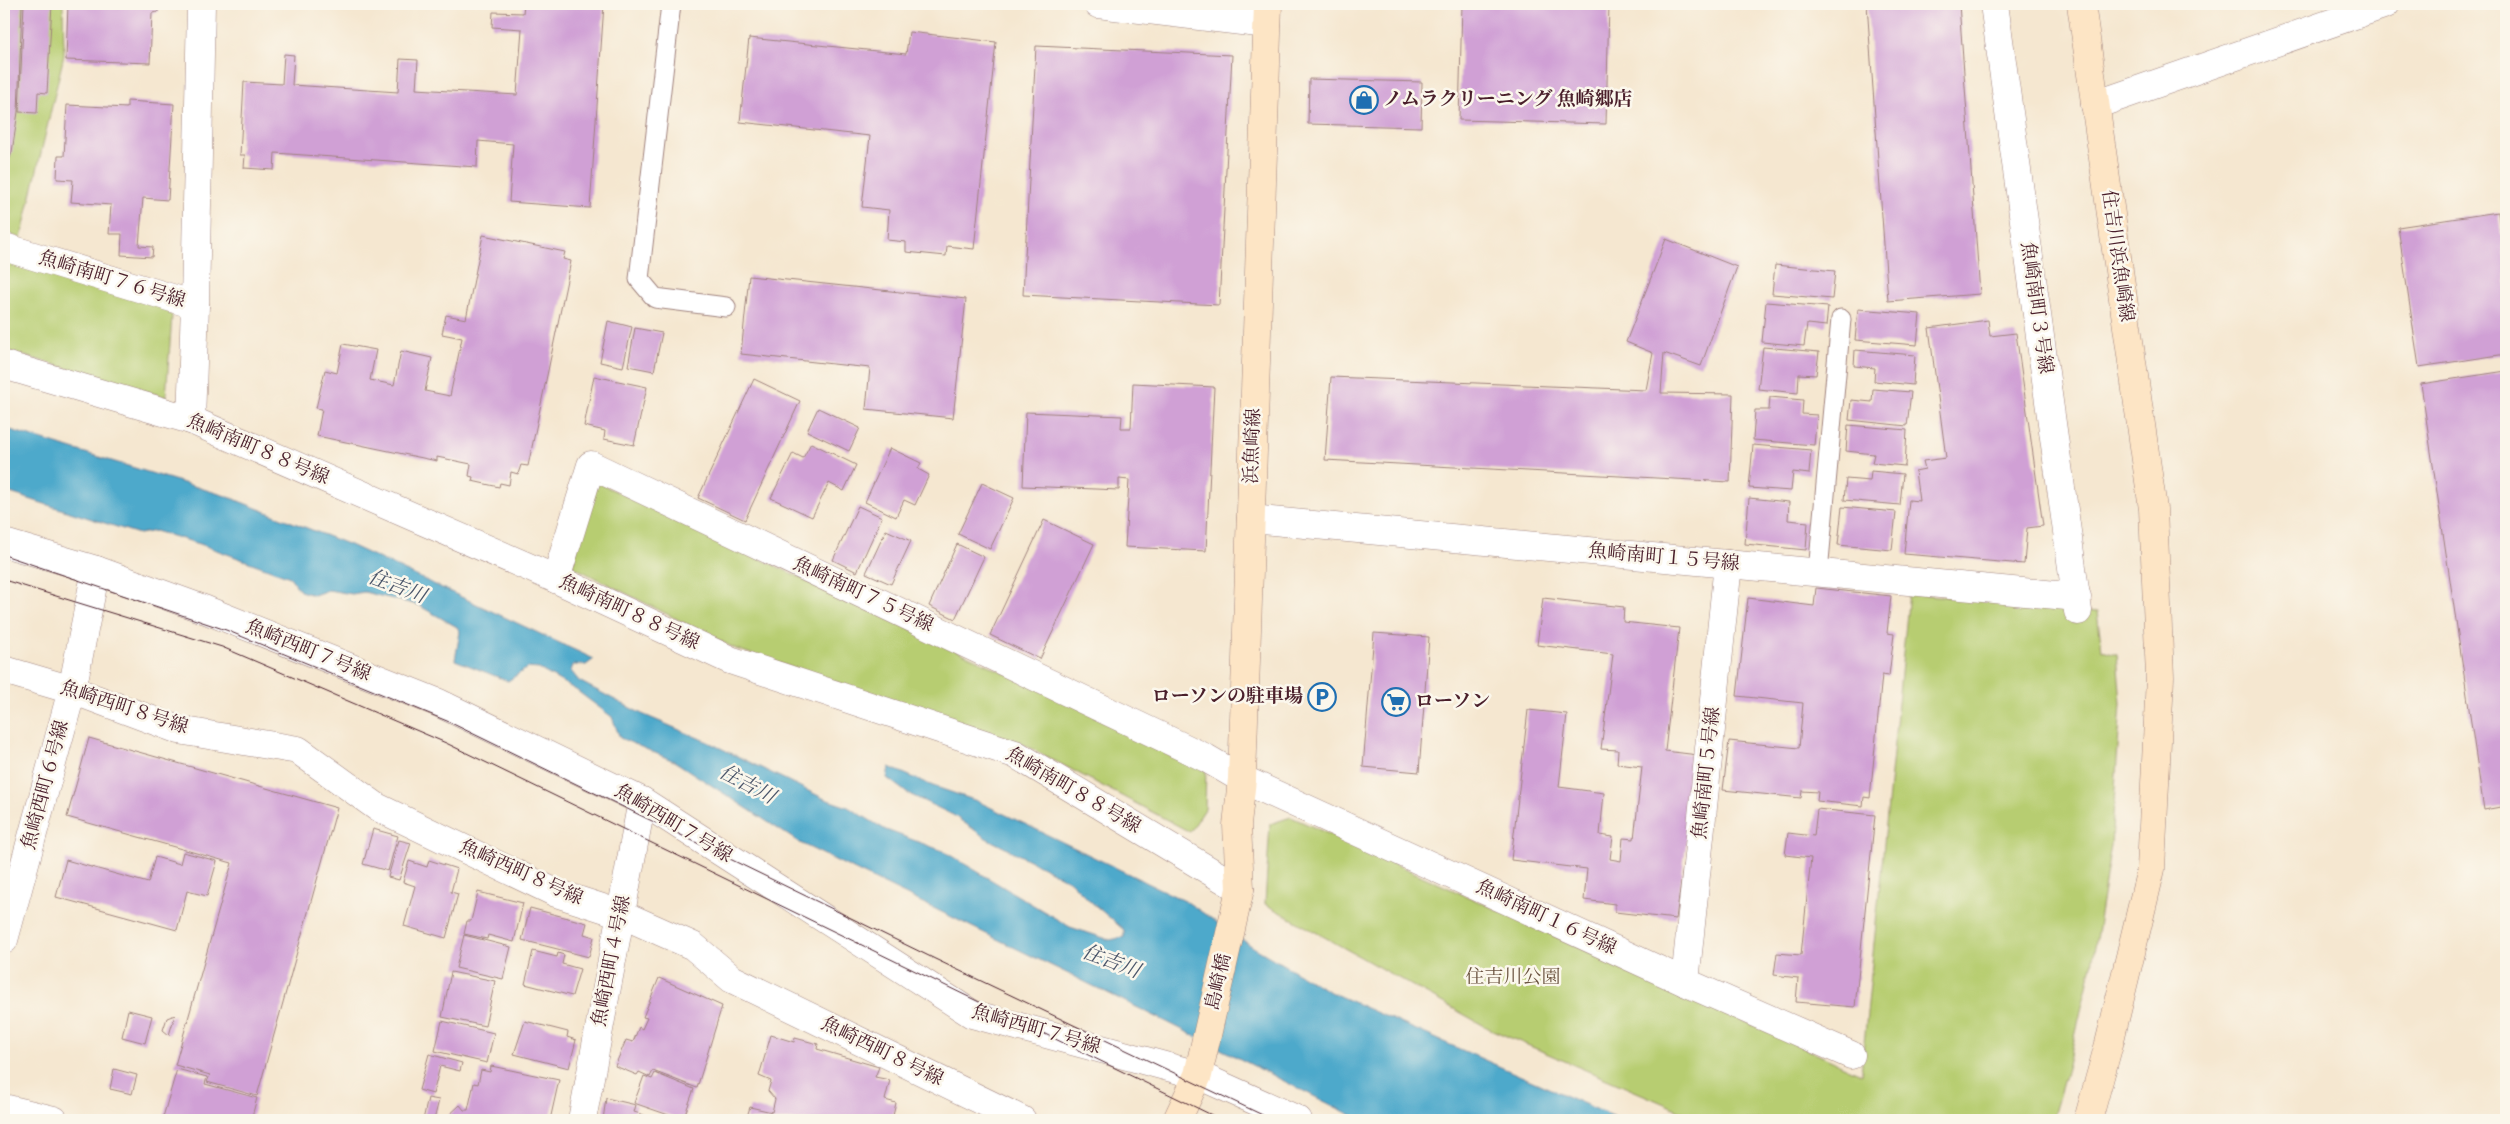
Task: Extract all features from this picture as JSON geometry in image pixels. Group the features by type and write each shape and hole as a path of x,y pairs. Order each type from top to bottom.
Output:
{"street":[{"path":"195,305 201,4"},
{"path":"1098,4 1267,14"},
{"name":"魚崎南町３号線","path":"1994,4 2078,604"},
{"name":"住吉川浜魚崎線","path":"2080,4 2153,509 2160,677 2151,869 2109,1044 2088,1120"},
{"path":"2095,105 2386,4"},
{"name":"浜魚崎線","path":"1240,889 1237,825 1242,779 1267,14"},
{"name":"魚崎南町７６号線","path":"4,247 195,305 192,420"},
{"name":"魚崎南町８８号線","path":"4,365 192,420 556,579 730,660 1016,754 1240,889"},
{"name":"魚崎南町７５号線","path":"556,579 591,465 1206,758 1242,779"},
{"name":"魚崎南町１５号線","path":"1251,519 1818,572 2078,604"},
{"name":"魚崎西町７号線","path":"4,543 96,570 206,610 439,704 642,801 972,1014 1198,1075 1298,1120"},
{"name":"魚崎南町５号線","path":"1685,982 1728,564"},
{"name":"魚崎西町６号線","path":"4,940 72,690 96,570"},
{"name":"魚崎西町８号線","path":"4,670 72,690 179,730 298,750 377,807 556,893 621,914 693,946 732,979 1022,1120"},
{"name":"魚崎南町１６号線","path":"1242,779 1685,982 1851,1055"},
{"name":"魚崎西町４号線","path":"582,1120 642,801"},
{"name":"島崎橋","path":"1177,1120 1198,1075 1240,889"},
{"path":"4,1108 54,1120"}],"lane":[{"path":"672,4 639,279 655,298 726,308"},
{"path":"1818,572 1841,319"}],"green space":[{"path":"4,4 63,4 64,55 21,238 4,233"},
{"path":"4,256 161,302 172,316 166,397 4,350"},
{"path":"596,482 1206,767 1205,809 1190,832 1021,743 736,649 572,566"},
{"name":"住吉川公園","path":"1909,593 2097,612 2102,650 2117,654 2121,704 2111,845 2092,965 2069,1061 2052,1120 1702,1120 1490,1029 1265,904 1270,824 1291,817 1861,1074"}],"water":[{"name":"住吉川","path":"4,428 226,496 350,545 594,659 586,665 573,665 571,671 579,681 642,714 708,742 825,799 848,807 886,830 943,851 1070,927 1110,940 1124,937 1124,930 1070,881 986,838 953,815 907,793 887,778 889,767 933,786 977,801 1187,902 1253,947 1330,992 1621,1120 1361,1120 1167,1022 800,843 674,761 620,738 612,717 576,690 539,669 527,668 508,681 455,660 460,632 457,627 418,605 364,592 352,594 328,590 314,595 300,591 290,577 200,544 155,531 139,534 4,491"}],"building":[{"path":"4,4 22,4 18,112 12,152 4,174"},
{"path":"24,4 52,4 47,93 38,92 37,113 19,112"},
{"path":"68,4 158,4 158,12 152,13 150,63 66,60"},
{"path":"524,4 604,4 590,208 509,202 513,144 478,141 477,167 275,153 274,170 244,168 245,155 240,155 244,82 282,84 284,54 294,55 292,85 398,92 400,59 418,60 416,89 517,95 522,29 492,27 493,12 523,13"},
{"path":"1462,4 1609,4 1606,124 1459,120"},
{"path":"1867,4 1959,4 1980,294 1888,301"},
{"path":"909,32 996,42 974,249 947,246 946,256 906,252 906,242 887,240 889,210 862,207 870,136 740,122 749,38 906,54"},
{"path":"1036,46 1232,55 1219,305 1023,295"},
{"path":"1309,79 1422,82 1421,127 1308,124"},
{"path":"127,101 174,104 168,200 143,198 139,246 153,247 152,257 121,255 122,234 109,234 111,205 71,202 73,180 57,179 58,156 64,156 67,105 127,108"},
{"path":"2498,212 2506,270 2506,354 2419,367 2398,227"},
{"path":"483,235 565,252 563,259 571,261 528,466 521,465 518,474 511,472 509,485 500,483 499,487 472,481 473,477 469,476 471,464 437,457 437,461 317,436 322,409 316,408 325,370 337,373 343,344 376,350 370,380 394,385 401,351 432,358 425,391 450,396 462,338 442,334 446,315 466,319"},
{"path":"1666,239 1737,267 1701,366 1664,353 1661,393 1733,394 1730,482 1325,460 1331,377 1646,390 1653,353 1626,342"},
{"path":"1775,265 1835,271 1832,299 1772,294"},
{"path":"749,276 966,299 953,418 866,409 870,368 741,354"},
{"path":"1766,302 1828,307 1826,326 1807,324 1804,346 1762,342"},
{"path":"1858,309 1920,314 1917,345 1855,340"},
{"path":"1988,320 1990,336 2016,333 2043,526 2027,528 2024,564 1904,554 1909,500 1919,501 1915,471 1925,469 1923,461 1946,458 1929,328"},
{"path":"608,321 632,327 623,367 600,362"},
{"path":"635,328 662,333 654,371 628,366"},
{"path":"1763,347 1819,352 1816,375 1799,374 1798,393 1758,389"},
{"path":"1855,350 1915,355 1913,385 1874,381 1875,368 1854,366"},
{"path":"2506,371 2506,806 2484,810 2421,384"},
{"path":"594,376 647,387 634,445 604,439 605,431 584,426"},
{"path":"754,379 800,401 745,520 698,498"},
{"path":"1133,383 1214,387 1206,551 1125,547 1129,480 1119,479 1119,490 1023,486 1026,412 1122,416 1121,428 1131,428"},
{"path":"1873,389 1911,392 1907,426 1849,420 1851,400 1872,402"},
{"path":"1770,397 1803,400 1802,414 1817,415 1814,445 1753,440 1755,410 1769,410"},
{"path":"818,408 860,428 849,451 807,431"},
{"path":"1848,425 1907,430 1905,466 1872,463 1874,454 1846,451"},
{"path":"811,443 856,465 844,491 829,483 812,517 771,498 793,453 803,458"},
{"path":"1753,445 1811,450 1809,474 1793,472 1791,491 1749,488"},
{"path":"890,448 921,463 918,469 929,475 915,505 904,500 896,517 865,502"},
{"path":"1871,471 1903,474 1900,505 1844,500 1846,479 1870,481"},
{"path":"982,483 1014,498 990,549 958,534"},
{"path":"1749,498 1789,502 1788,520 1808,522 1806,550 1745,544"},
{"path":"858,506 882,517 857,572 833,560"},
{"path":"1842,507 1896,512 1892,550 1838,545"},
{"path":"1044,520 1094,544 1040,659 990,635"},
{"path":"886,530 911,541 891,584 866,573"},
{"path":"957,544 984,557 955,619 929,606"},
{"path":"1816,588 1891,596 1887,633 1894,634 1889,676 1882,675 1870,798 1864,797 1863,806 1817,801 1818,792 1802,791 1801,798 1723,790 1729,741 1799,748 1803,703 1737,696 1748,598 1814,606"},
{"path":"1543,598 1624,607 1623,622 1679,628 1665,751 1698,755 1676,919 1615,912 1615,904 1584,900 1587,869 1511,860 1528,710 1567,714 1559,787 1604,793 1600,835 1613,837 1610,859 1621,861 1623,838 1634,839 1642,767 1617,764 1618,750 1601,749 1613,654 1537,645"},
{"name":"ローソン","path":"1374,633 1429,637 1419,772 1363,767"},
{"path":"89,738 337,808 257,1096 207,1082 210,1075 175,1065 232,863 67,817"},
{"path":"1817,809 1875,815 1855,1007 1796,1002 1798,978 1774,975 1777,953 1801,955 1811,858 1785,855 1788,833 1814,836"},
{"path":"373,829 398,836 388,871 363,864"},
{"path":"399,840 411,843 399,880 388,877"},
{"path":"183,852 217,861 207,896 187,891 177,930 56,897 66,860 148,883 155,857 180,864"},
{"path":"429,860 457,869 451,892 458,894 446,938 404,926 415,886 403,882 409,861 427,867"},
{"path":"478,892 523,903 514,942 488,935 487,939 464,934 467,921 471,921"},
{"path":"530,908 587,923 584,934 594,937 589,957 522,940"},
{"path":"464,935 511,947 503,979 456,968"},
{"path":"533,951 557,957 558,953 564,955 562,964 580,969 572,996 525,984"},
{"path":"451,972 495,981 485,1026 442,1017"},
{"path":"659,978 722,1006 697,1088 653,1071 650,1077 639,1072 637,1075 615,1066 626,1040 633,1042 639,1027 642,1029 647,1018 643,1017"},
{"path":"128,1010 152,1016 145,1043 122,1037"},
{"path":"175,1015 169,1035 163,1030 167,1018"},
{"path":"442,1021 494,1033 487,1063 435,1051"},
{"path":"525,1021 568,1032 567,1037 576,1040 569,1068 514,1054"},
{"path":"771,1035 794,1042 795,1038 818,1044 817,1049 879,1067 875,1077 890,1080 885,1100 896,1103 892,1120 746,1120 750,1107 772,1112 775,1099 768,1091 771,1081 759,1076"},
{"path":"429,1054 462,1063 460,1071 440,1066 433,1094 419,1090"},
{"path":"491,1066 559,1080 550,1120 449,1120 447,1117 460,1105 464,1110 468,1110 474,1083 478,1084 481,1070 490,1072"},
{"path":"114,1069 137,1075 132,1094 110,1089"},
{"path":"177,1069 207,1077 205,1084 257,1098 251,1120 174,1120 163,1117"},
{"path":"655,1073 694,1089 683,1120 634,1103 644,1076 652,1079"},
{"path":"428,1098 439,1100 434,1120 423,1120"},
{"path":"606,1098 636,1105 634,1112 650,1117 649,1120 603,1120"}],"tram line":[{"path":"4,555 226,630 447,721 935,959 1273,1120"},
{"path":"4,580 222,647 446,743 1222,1120"}],"place":[{"name":"ノムラクリーニング 魚崎郷店","path":"1364,100"},
{"name":"ローソンの駐車場","path":"1322,697"},
{"name":"ローソン","path":"1396,702"}]}
